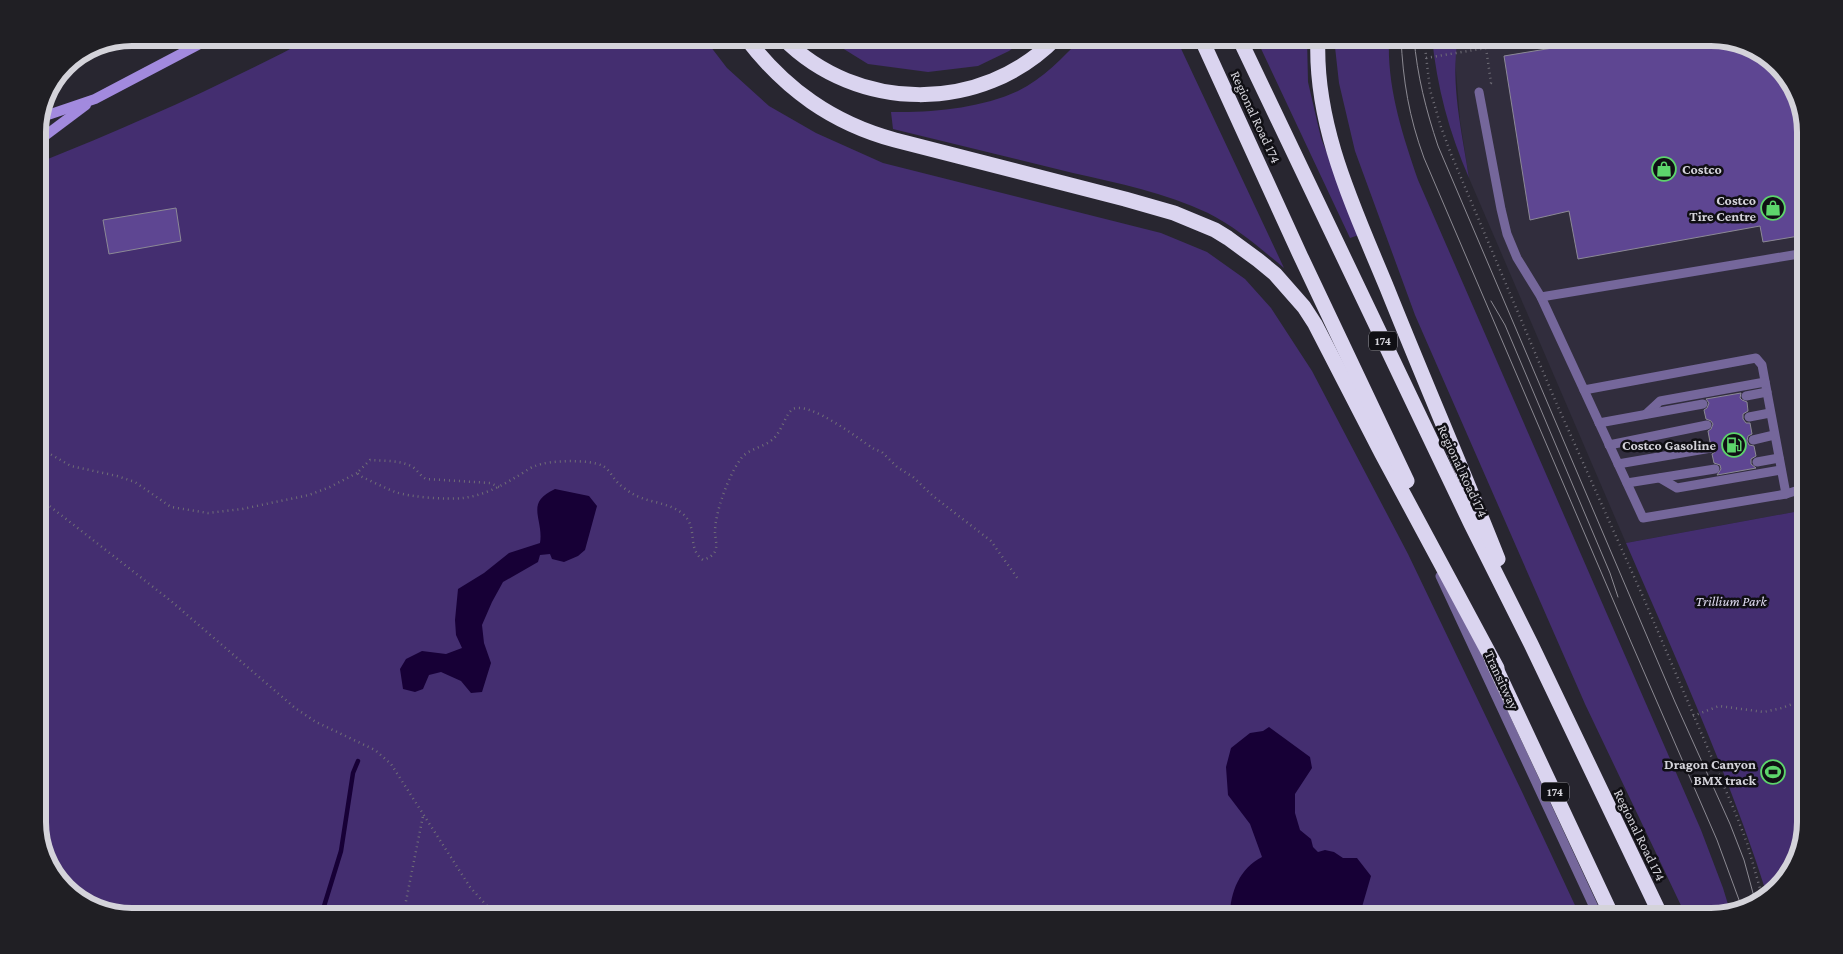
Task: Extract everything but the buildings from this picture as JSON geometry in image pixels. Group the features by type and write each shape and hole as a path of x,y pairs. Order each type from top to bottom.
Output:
{"highway":[{"path":"752,46 765,62 791,87 817,106 863,130 894,140 1174,213 1215,230 1275,274 1304,307 1327,346 1496,668"},
{"path":"792,46 810,61 843,80 874,90 923,95 970,87 1003,76 1032,58 1046,46"},
{"name":"Regional Road 174","path":"1205,46 1362,387 1608,908"},
{"name":"Regional Road 174","path":"1243,46 1470,524 1531,644 1658,908"},
{"path":"1318,46 1319,82 1327,129 1341,170 1385,284 1482,518 1531,644"}],"main road":[{"path":"46,135 95,99 196,46"},
{"path":"48,115 95,99"}],"lane":[{"path":"1479,92 1507,234 1517,258 1541,297 1643,518 1797,491"},
{"path":"1541,297 1797,254"},
{"path":"1584,390 1756,358 1762,365 1786,494"},
{"path":"1646,414 1660,401 1765,382"},
{"path":"1746,396 1767,392"},
{"path":"1599,423 1703,404"},
{"path":"1749,417 1770,413"},
{"path":"1610,445 1707,425"},
{"path":"1753,440 1774,435"},
{"path":"1618,464 1711,448"},
{"name":"Transitway","path":"1382,454 1594,908"},
{"path":"1757,462 1779,458"},
{"path":"1627,483 1715,469"},
{"path":"1660,478 1677,488 1781,470"}],"path":[{"path":"1425,46 1434,104 1451,154 1555,400 1694,716 1744,835 1761,891"},
{"path":"1426,58 1498,46"},
{"path":"1479,92 1491,83 1486,48"},
{"path":"357,473 395,492 445,500 465,498 499,487 536,466 573,460 596,463 605,467 618,484 635,495 676,509 683,514 689,522 694,539 693,547 695,552 703,560 712,556 716,549 715,532 719,506 729,481 742,457 773,439 780,433 787,416 792,410 801,408 826,418 874,449 882,452 897,467 913,477 933,496 991,541 1018,579"},
{"path":"46,452 71,466 135,482 171,507 208,513 242,509 309,496 357,473 370,460 403,463 413,467 426,479 490,483 499,487"},
{"path":"46,503 170,601 295,708 316,722 375,750 391,764 470,887 489,908"},
{"path":"1694,716 1719,706 1764,712 1797,702"},
{"path":"405,908 423,814"}],"shaded area":[{"path":"1457,46 1711,46 1727,48 1749,55 1767,68 1782,85 1792,105 1797,127 1797,511 1626,543 1469,178 1460,120 1455,59"},
{"path":"108,50 78,66 89,58"},
{"path":"555,489 589,496 597,506 585,550 578,556 564,562 552,559 550,554 540,555 538,562 503,582 482,625 484,643 491,663 482,692 471,693 461,681 441,672 429,675 423,689 415,692 403,689 400,669 406,659 422,651 446,654 462,648 456,635 455,620 458,589 484,573 509,553 540,543 538,506 540,500 546,494"},
{"path":"1269,727 1310,757 1312,768 1295,794 1295,813 1300,830 1311,839 1313,847 1318,852 1325,850 1334,852 1343,858 1357,858 1371,876 1362,908 1230,908 1234,890 1242,874 1262,857 1250,824 1228,795 1226,767 1231,748 1250,733 1263,731"}],"green space":[{"path":"295,46 710,46 727,68 769,106 816,133 883,163 1161,233 1207,252 1245,279 1271,308 1312,371 1408,554 1576,908 132,908 116,906 94,899 68,878 55,860 46,827 46,160 176,104"},
{"path":"839,46 1016,46 978,66 928,72 868,64"},
{"path":"1074,46 1180,46 1284,268 1228,225 1208,213 1176,200 1124,185 893,129 891,112 923,112 988,102 1027,86 1060,60"},
{"path":"1260,46 1307,46 1308,82 1321,138 1359,235 1350,238"},
{"path":"1335,46 1389,46 1393,93 1401,128 1418,180 1701,830 1728,906 1682,908 1585,704 1415,315 1355,151 1339,83"},
{"path":"1433,46 1457,46 1456,90 1469,178 1455,144 1437,74"},
{"name":"Trillium Park","path":"1797,511 1797,822 1795,838 1788,860 1775,878 1765,888 1719,761 1626,543"}],"waterway":[{"path":"323,908 341,851 353,773 358,761"}],"tram line":[{"path":"1402,46 1408,99 1414,128 1424,158 1717,840 1740,902"},
{"path":"1415,46 1423,92 1438,146 1675,702 1730,824 1744,860 1754,896"},
{"path":"1491,301 1505,325 1610,573 1618,597"}],"place":[{"name":"Costco","path":"1664,169"},
{"name":"Costco Tire Centre","path":"1773,208"},
{"name":"Costco Gasoline","path":"1734,445"},
{"name":"Dragon Canyon BMX track","path":"1773,772"}]}
